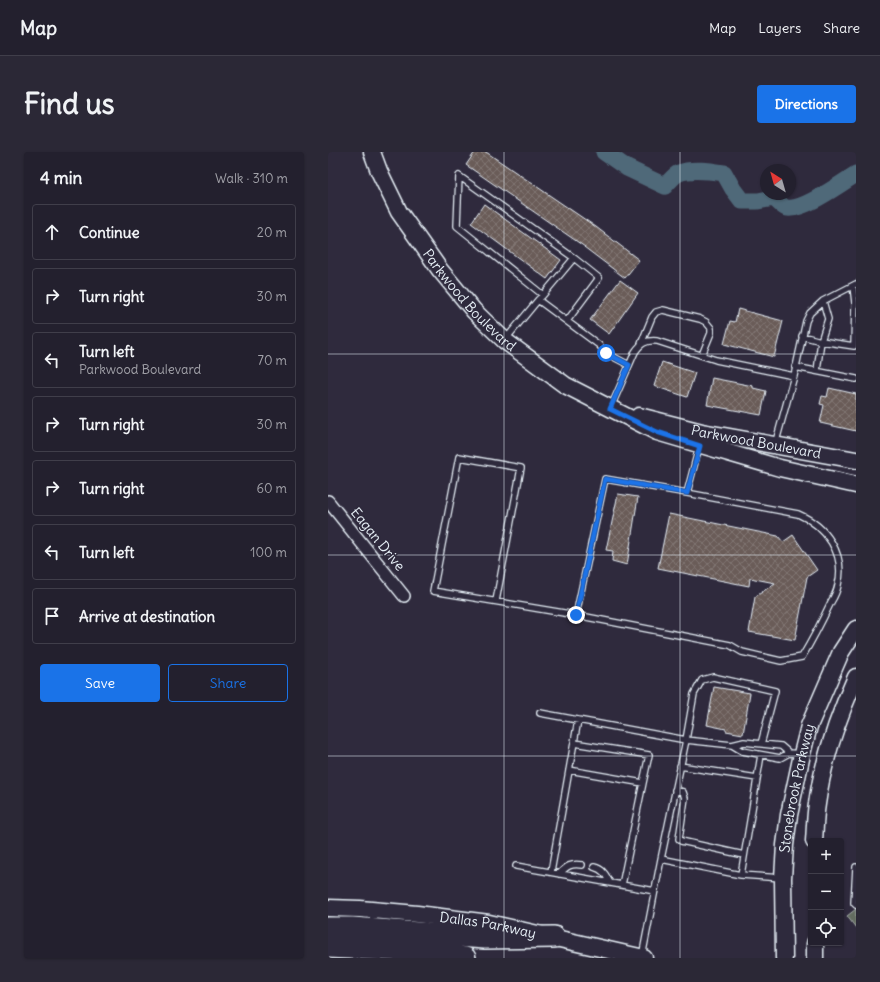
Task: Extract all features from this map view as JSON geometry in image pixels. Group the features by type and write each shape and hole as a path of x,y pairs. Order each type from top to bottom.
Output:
{"highway":[{"path":"328,928 352,928 485,938 554,937"},
{"path":"328,946 411,952 465,958"}],"main road":[{"name":"Parkwood Boulevard","path":"372,152 379,171 399,212 440,270 474,311 504,341 565,385 657,432 701,439 775,445 856,460"},
{"name":"Parkwood Boulevard","path":"701,439 780,468 856,485"},
{"name":"Stonebrook Parkway","path":"784,958 783,878 795,754 809,726 841,652 856,628"},
{"name":"Stonebrook Parkway","path":"814,838 817,804 826,760 842,708 856,677"},
{"path":"795,754 826,760"},
{"name":"Dallas Parkway","path":"328,908 417,914 482,922 643,958"},
{"path":"815,946 815,958"}],"street":[{"name":"Eagan Drive","path":"328,501 404,596"}],"lane":[{"path":"543,295 457,226 459,176 574,258 599,278 567,321"},
{"path":"504,341 574,258"},
{"path":"775,445 794,376 802,336 810,313 823,301 855,285 855,346 821,341 802,336"},
{"path":"538,300 599,345 606,353 629,365"},
{"path":"816,371 821,341 828,319 823,301"},
{"path":"610,409 635,352 640,345 652,317 656,312 663,310 700,319 706,322 711,328 711,333 702,355"},
{"path":"640,345 646,341 657,341 716,360 794,376"},
{"path":"796,367 856,379"},
{"path":"687,493 701,439"},
{"path":"496,601 521,468 460,457 433,591 576,615 730,645 742,652 781,661 802,657 826,614 838,587 840,574 839,561 835,548 819,526 798,514 605,479 576,615"},
{"path":"643,958 694,694 702,680 713,677 775,691 761,744"},
{"path":"540,713 686,740 732,745 744,742 781,746 795,754"},
{"path":"551,872 578,720"},
{"path":"574,743 649,755 622,885"},
{"path":"732,745 742,751 780,758 795,754"},
{"path":"741,875 761,755"},
{"path":"680,766 757,778"},
{"path":"569,770 643,783"},
{"path":"675,790 683,792 685,798 678,839 681,842 744,855"},
{"path":"662,859 741,875 783,878"},
{"path":"559,874 567,866 575,863 582,865"},
{"path":"516,866 655,891"},
{"path":"594,867 599,868 605,874 610,883"},
{"path":"856,867 854,903 856,906"}],"shaded area":[{"path":"856,909 856,928 847,916"}],"building":[{"path":"475,152 486,152 596,227 639,260 625,278 585,247 466,165"},
{"path":"484,204 561,260 547,279 471,223"},
{"path":"620,280 638,293 609,334 590,320"},
{"path":"738,309 783,321 774,357 724,344 730,321 735,322"},
{"path":"662,362 695,373 687,397 654,386"},
{"path":"712,378 753,386 753,388 766,391 761,415 707,405"},
{"path":"829,388 856,394 856,431 820,423 824,405 820,404 822,396 827,397"},
{"path":"618,494 638,497 627,565 612,561 613,551 606,550"},
{"path":"669,514 778,536 783,542 793,535 817,570 807,577 795,640 749,632 755,597 775,583 750,578 749,586 658,568"},
{"path":"714,687 750,693 743,734 726,731 726,729 707,725"}],"waterway":[{"path":"604,152 627,168 665,186 675,175 684,171 702,170 724,173 742,201 758,201 774,198 787,208 794,208 812,201 856,174"}],"route":[{"path":"576,615 605,479 687,493 700,446 657,432 610,409 629,365 606,353"}]}
